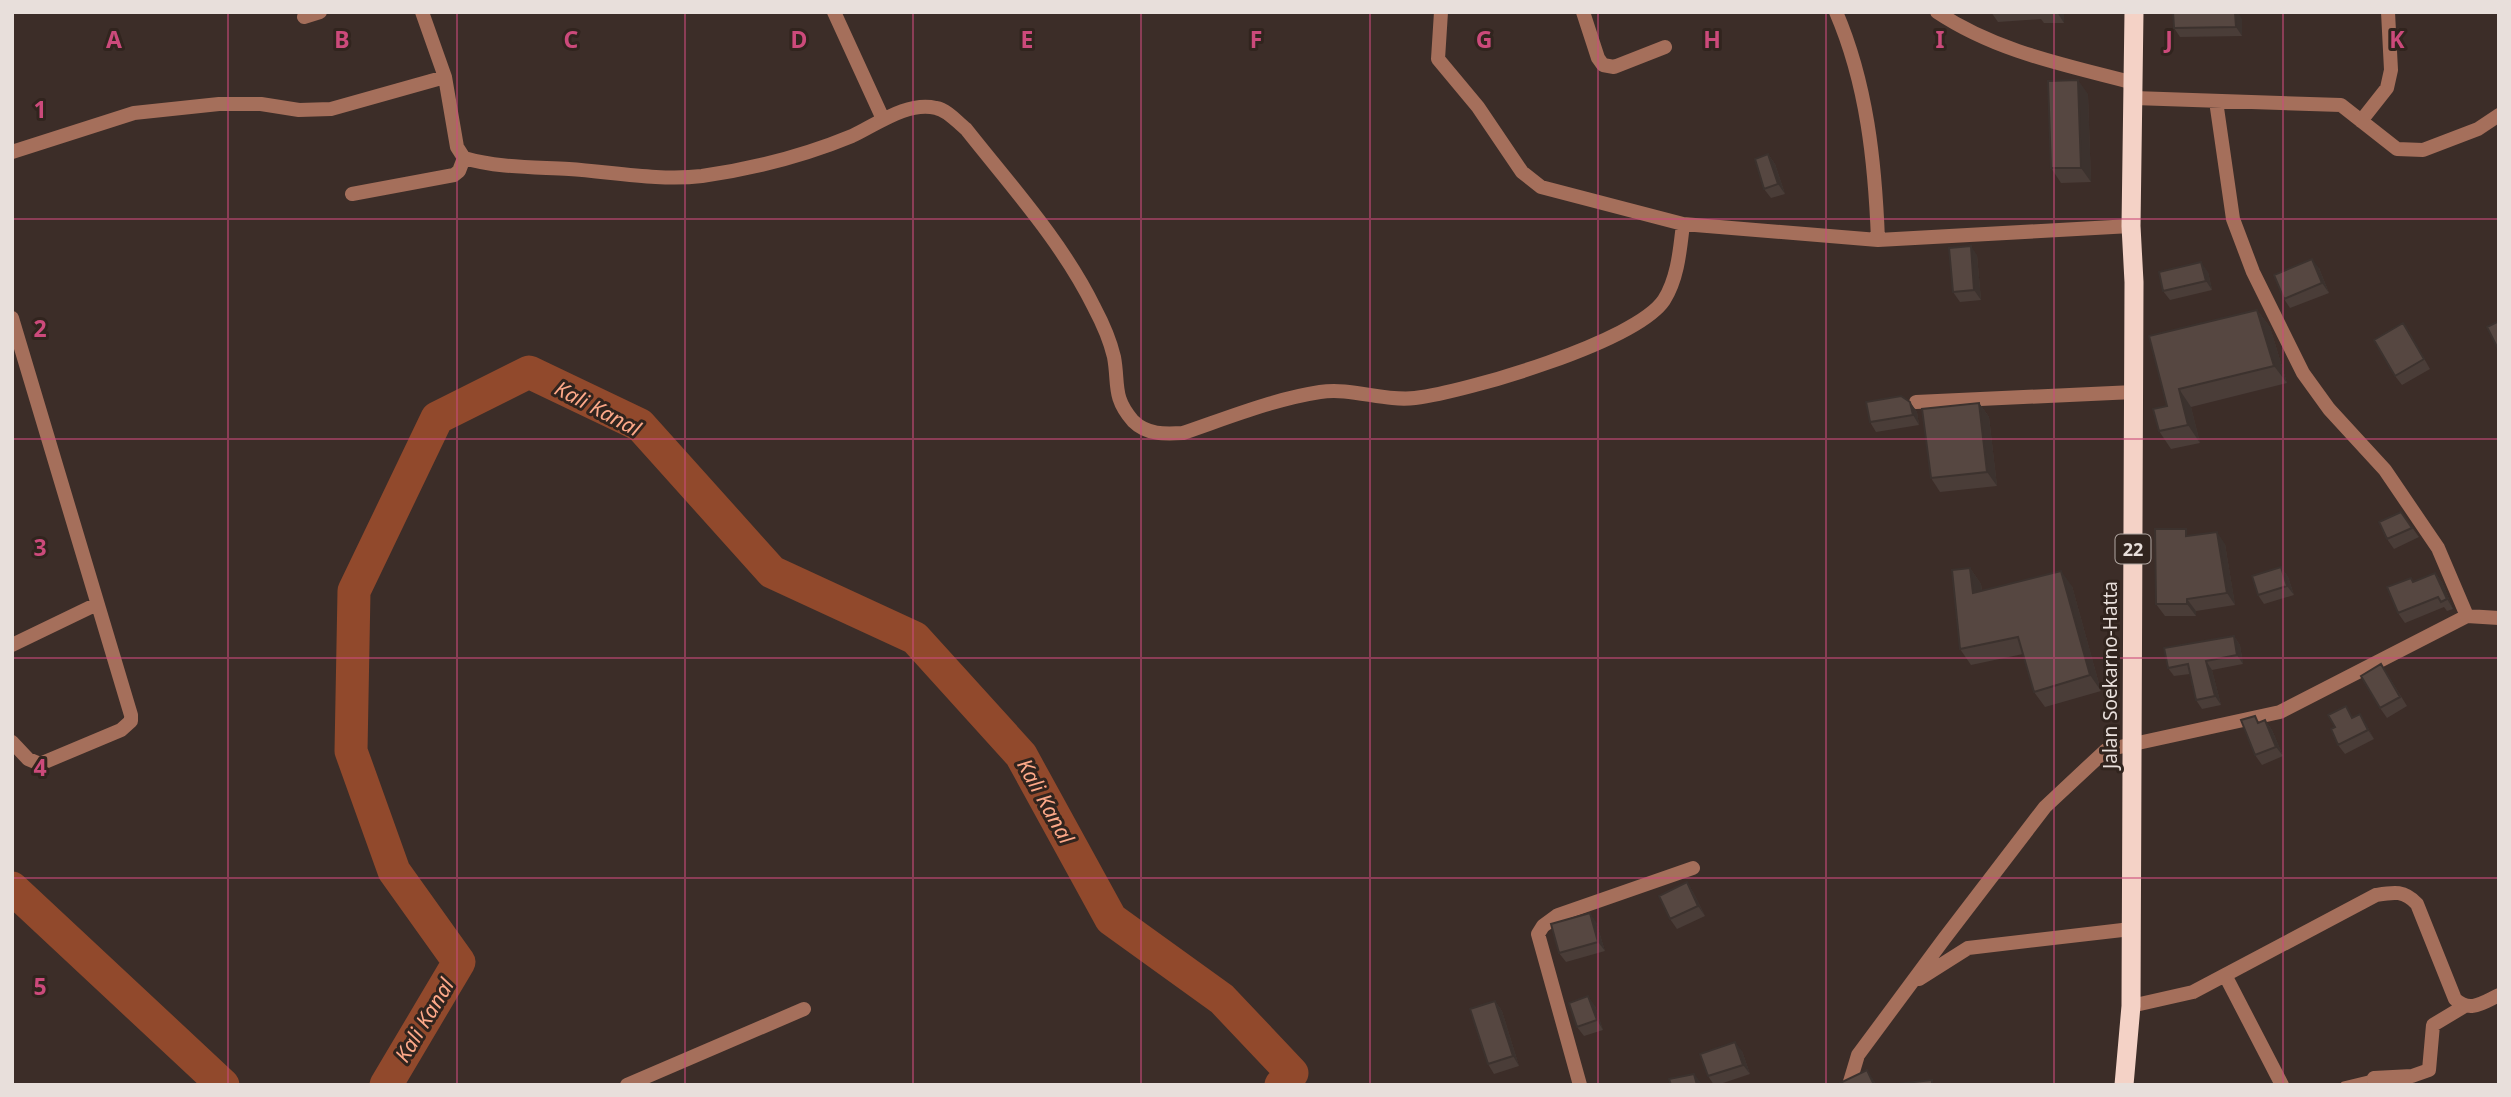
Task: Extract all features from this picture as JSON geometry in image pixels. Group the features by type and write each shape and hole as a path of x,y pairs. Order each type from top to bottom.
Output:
{"highway":[{"name":"Jalan Soekarno-Hatta","path":"2124,1085 2131,1006 2132,929 2134,392 2131,226 2134,12"}],"street":[{"path":"304,17 320,12"},
{"path":"422,12 437,48 445,76 457,147 464,158 502,165 646,176 701,176 793,155 852,136 883,119 924,107 937,108 966,129 1066,256 1105,332 1114,357 1116,393 1136,424 1151,432 1183,433 1322,391 1413,399 1506,377 1623,331 1648,317 1664,300 1679,261 1683,224"},
{"path":"834,12 883,119"},
{"path":"1441,12 1438,59 1478,107 1522,172 1554,193 1683,224 1878,240 2131,226"},
{"path":"1583,12 1598,58 1603,65 1615,67 1665,47"},
{"path":"1836,12 1852,52 1863,96 1876,181 1878,240"},
{"path":"1937,12 1975,35 2004,47 2134,91 2216,101 2340,105 2397,149 2423,150 2478,129 2499,115"},
{"path":"2361,121 2387,88 2391,70 2388,12"},
{"path":"12,152 134,113 219,104 261,104 299,110 331,109 368,101 445,76"},
{"path":"2216,101 2233,219 2259,283 2303,373 2329,409 2385,470 2438,548 2467,616"},
{"path":"352,194 454,174 459,171 464,158"},
{"path":"12,318 47,426 131,721 121,730 40,764 28,759 12,742"},
{"path":"1916,402 2134,392"},
{"path":"12,645 97,604"},
{"path":"1849,1085 1858,1055 2045,807 2106,750 2280,712 2467,616 2499,618"},
{"path":"1580,1085 1538,934 1543,926 1558,915 1693,869"},
{"path":"2131,1006 2193,992 2376,895 2398,891 2410,896 2417,904 2449,988 2463,1007"},
{"path":"1909,986 1968,948 2132,929"},
{"path":"2225,975 2282,1085"},
{"path":"2375,1081 2412,1076 2429,1070 2433,1025 2463,1007 2471,1007 2499,995"},
{"path":"627,1085 804,1009"}],"lane":[{"path":"2344,1085 2375,1081"}],"building":[{"path":"2173,12 2235,12 2236,27 2174,28"},
{"path":"2078,80 2081,168 2051,168 2048,81"},
{"path":"1768,154 1778,184 1764,189 1755,159"},
{"path":"1971,246 1974,290 1953,292 1949,248"},
{"path":"2312,259 2322,283 2284,299 2274,275"},
{"path":"2201,262 2206,281 2163,291 2159,272"},
{"path":"2257,310 2274,366 2179,389 2188,425 2159,431 2153,409 2167,406 2149,336"},
{"path":"2499,321 2499,349 2498,349 2487,327"},
{"path":"2403,323 2424,359 2395,376 2374,340"},
{"path":"1901,396 1910,402 1913,415 1870,422 1866,402"},
{"path":"1979,403 1987,472 1931,478 1922,409"},
{"path":"2401,512 2412,528 2387,539 2379,522"},
{"path":"2155,529 2186,529 2186,536 2217,532 2227,593 2187,599 2187,604 2156,604"},
{"path":"2281,567 2287,586 2258,595 2252,576"},
{"path":"1970,568 1973,593 2061,571 2090,675 2034,692 2018,637 1960,649 1952,570"},
{"path":"2435,573 2447,599 2441,602 2438,597 2398,613 2387,587 2411,578 2413,582"},
{"path":"2234,636 2237,655 2206,661 2215,696 2196,700 2188,664 2168,668 2164,648"},
{"path":"2381,664 2400,697 2380,708 2361,676"},
{"path":"2346,706 2352,718 2360,714 2368,730 2338,745 2331,729 2335,727 2328,715"},
{"path":"2255,716 2258,723 2265,720 2276,747 2255,755 2241,720"},
{"path":"1687,882 1698,906 1670,919 1659,896"},
{"path":"1590,913 1598,942 1559,953 1551,924"},
{"path":"1588,996 1597,1020 1577,1027 1569,1003"},
{"path":"1495,1001 1513,1056 1488,1064 1470,1009"},
{"path":"1735,1042 1743,1065 1708,1076 1700,1054"},
{"path":"1867,1070 1874,1085 1841,1085 1840,1083"},
{"path":"1694,1074 1697,1085 1671,1085 1669,1079"},
{"path":"1932,1080 1932,1085 1887,1085"}],"waterway":[{"name":"Kali Kanal","path":"386,1085 459,962 394,871 351,751 354,591 437,418 529,372 640,425 772,572 915,638 1021,755 1111,919 1222,999 1292,1073 1281,1085"},
{"name":"Kali Kanal","path":"12,888 223,1085"}]}
